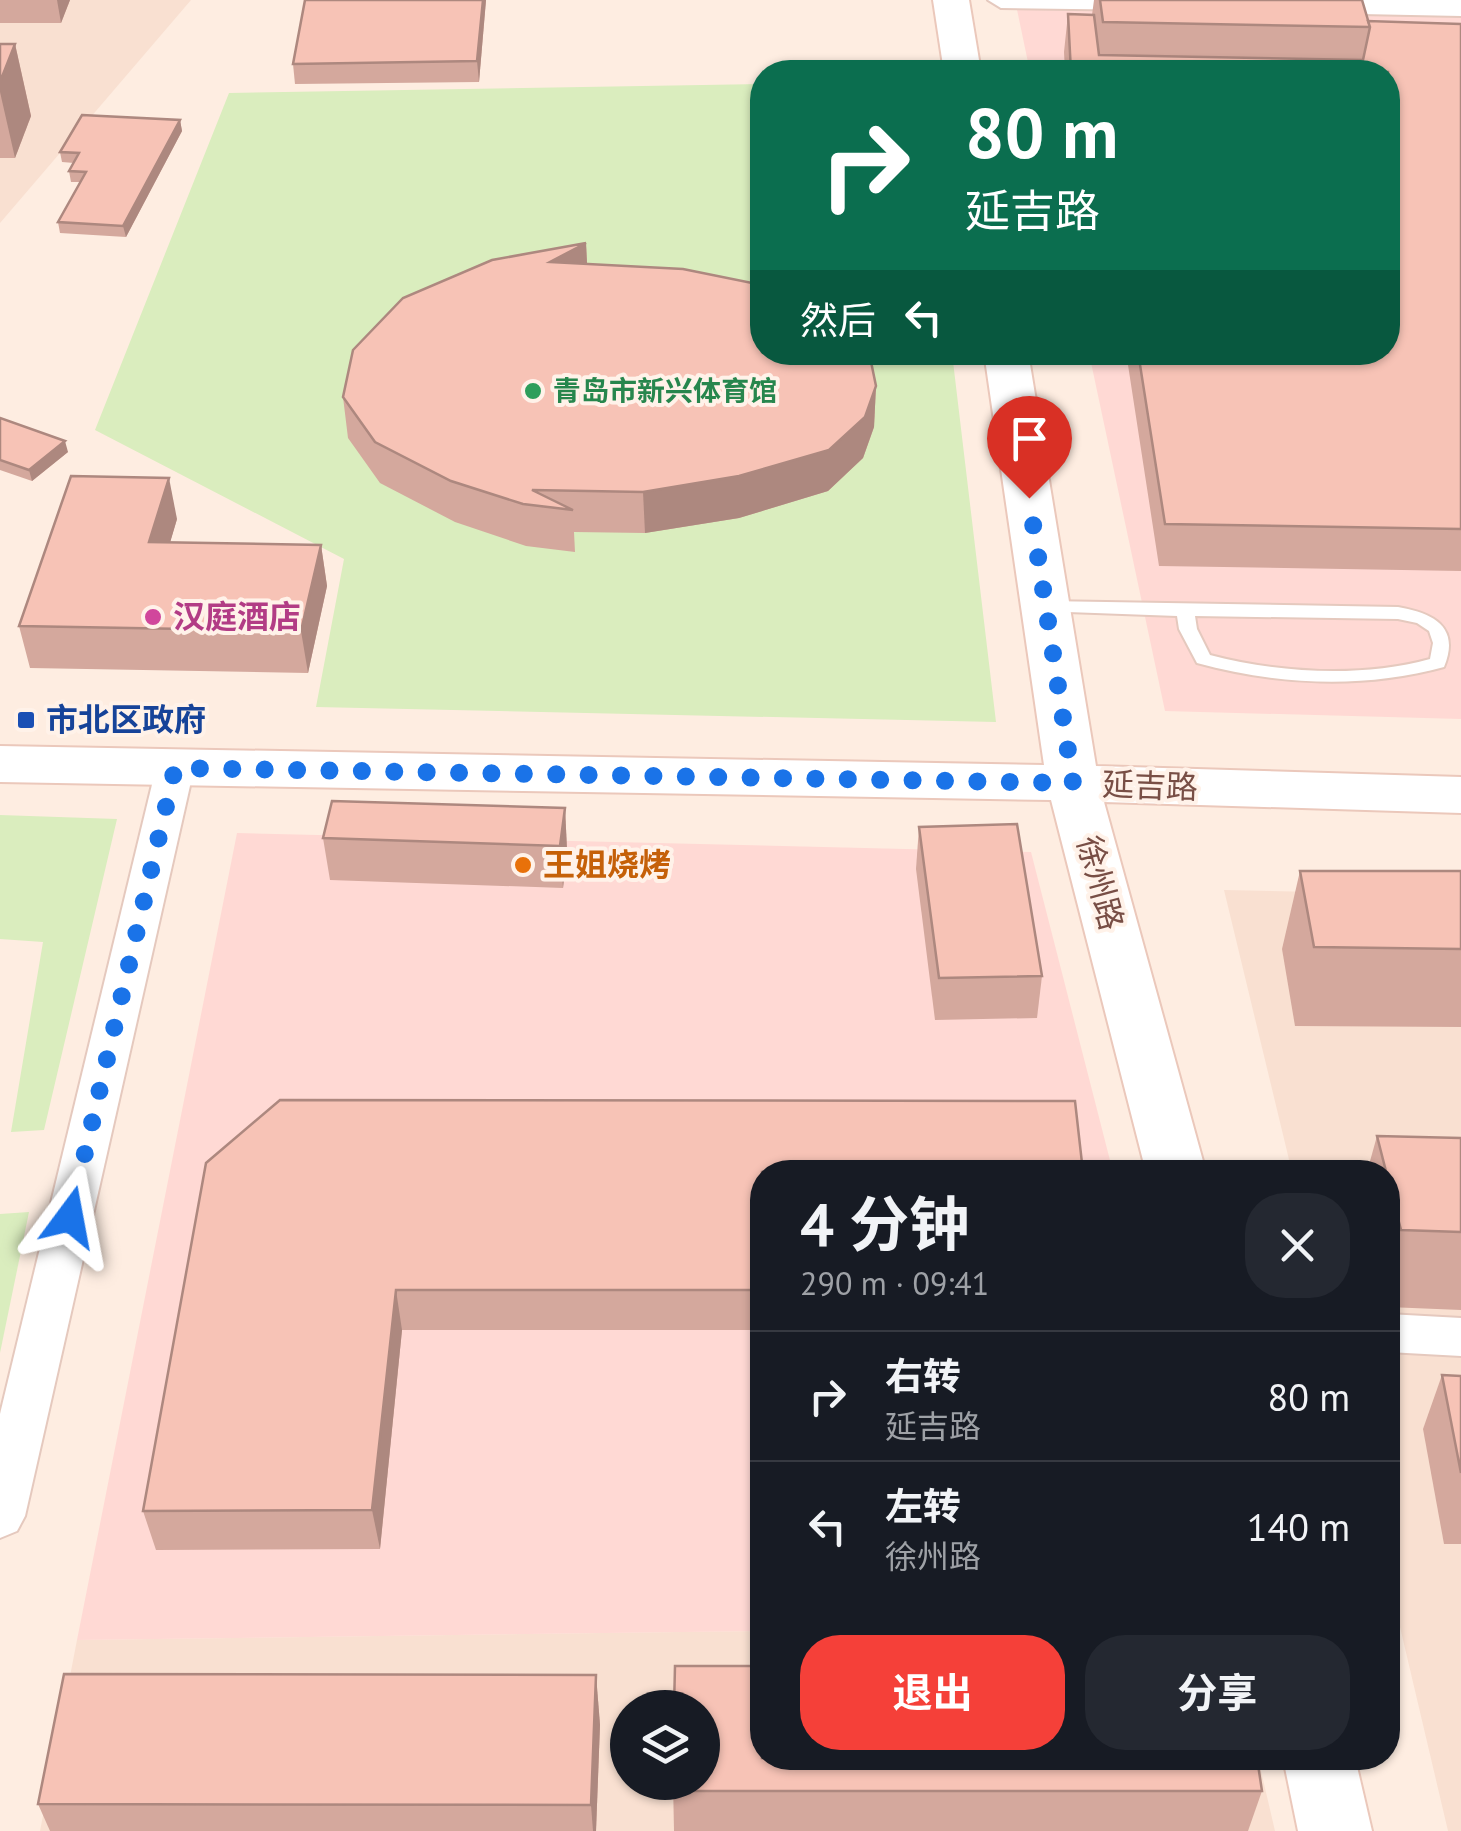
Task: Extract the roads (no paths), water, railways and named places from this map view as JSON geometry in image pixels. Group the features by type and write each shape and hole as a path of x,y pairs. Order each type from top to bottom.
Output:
{"street":[{"path":"952,0 961,60"},
{"path":"1001,0 1170,3"},
{"path":"1286,5 1461,8"},
{"name":"徐州路","path":"1008,365 1073,783 1173,1160"},
{"name":"延吉路","path":"0,764 1073,783 1461,795"},
{"path":"0,1516 175,768"},
{"path":"1400,1334 1461,1337"},
{"path":"1322,1770 1335,1831"}],"lane":[{"path":"1046,607 1402,614 1427,620 1441,634 1444,646 1438,663 1419,670 1293,673 1229,668 1203,659 1188,628 1185,610"}],"place":[{"name":"青岛市新兴体育馆","path":"533,391"},
{"name":"汉庭酒店","path":"153,617"},
{"name":"市北区政府","path":"26,720"},
{"name":"王姐烧烤","path":"523,865"}]}
